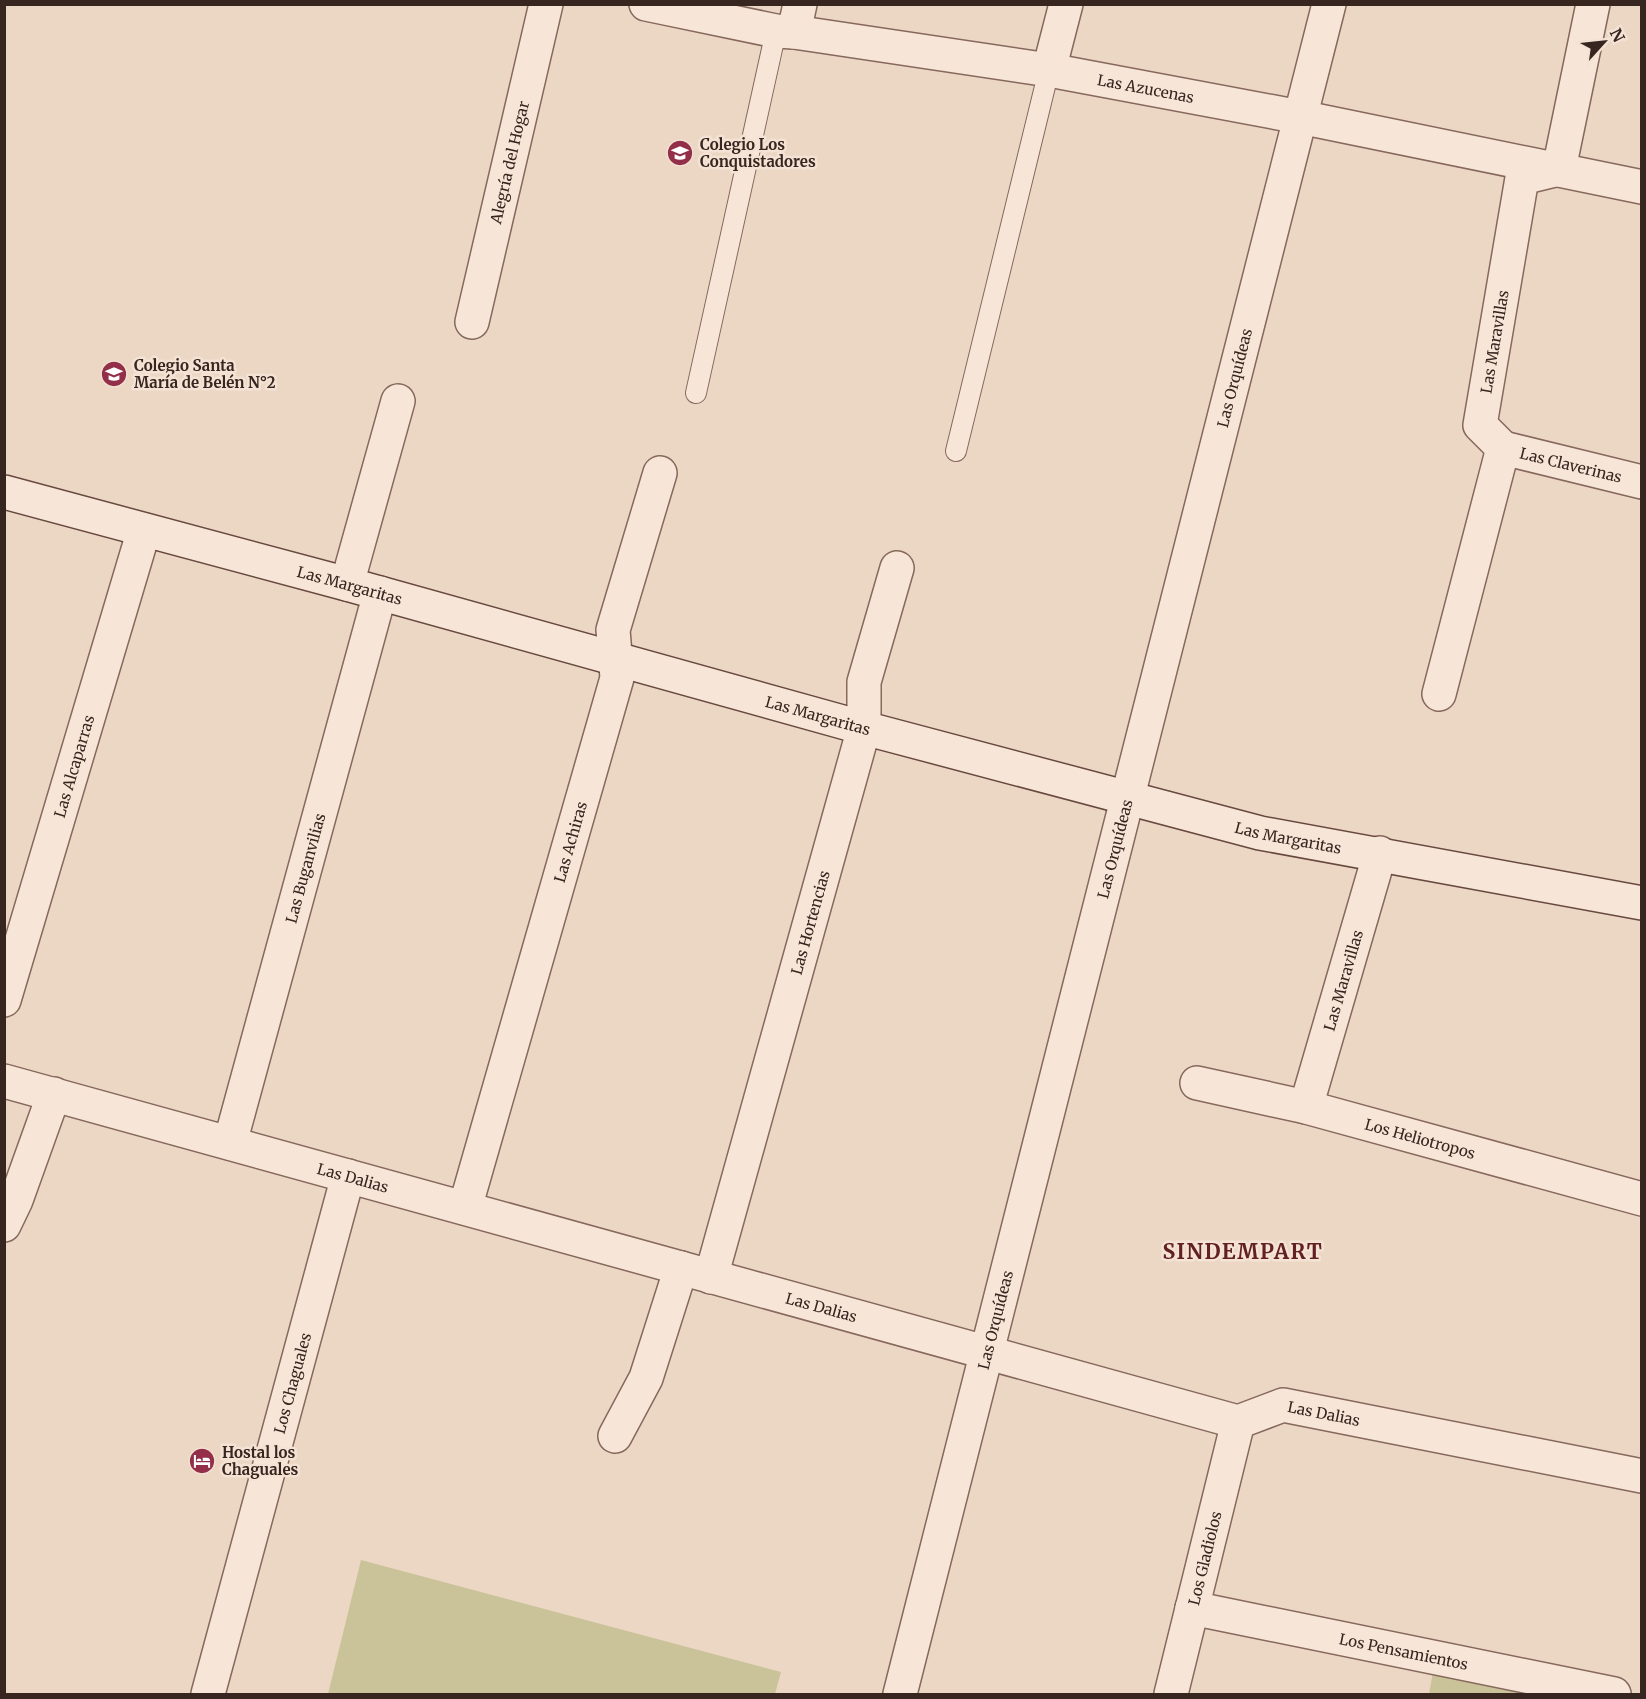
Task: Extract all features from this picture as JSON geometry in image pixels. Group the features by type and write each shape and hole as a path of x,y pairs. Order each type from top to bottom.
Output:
{"street":[{"name":"Alegría del Hogar","path":"472,322 546,4"},
{"name":"Las Azucenas","path":"646,4 790,22 1300,117 1641,187"},
{"path":"1049,70 1066,4"},
{"name":"Las Orquídeas","path":"900,1695 1329,4"},
{"path":"1559,169 1593,4"},
{"name":"Las Maravillas","path":"1503,448 1480,425 1522,178 1559,169"},
{"path":"347,584 398,400"},
{"path":"1439,694 1503,448"},
{"name":"Las Claverinas","path":"1503,448 1641,482"},
{"name":"Las Achiras","path":"465,1208 617,678 613,630 660,473"},
{"name":"Las Margaritas","path":"4,492 380,593 864,728 1260,833 1640,897"},
{"name":"Las Alcaparras","path":"4,1000 144,530"},
{"name":"Las Hortencias","path":"615,1436 646,1378 696,1272 864,728 864,682 897,568"},
{"name":"Las Buganvilias","path":"230,1143 380,593"},
{"name":"Las Maravillas","path":"1306,1107 1380,853"},
{"name":"Las Dalias","path":"4,1081 1238,1422 1283,1405 1641,1476"},
{"name":"Los Heliotropos","path":"1197,1083 1306,1107 1641,1199"},
{"path":"4,1225 16,1200 54,1094"},
{"name":"Los Chaguales","path":"208,1695 348,1176"},
{"name":"Los Gladiolos","path":"1171,1695 1238,1422"},
{"name":"Los Pensamientos","path":"1192,1608 1614,1695"}],"lane":[{"path":"696,393 790,22"},
{"path":"956,451 1049,70"}],"shaded area":[{"path":"361,1560 781,1672 775,1694 328,1694"},
{"path":"1433,1672 1537,1694 1429,1694"}],"place":[{"name":"Colegio Los Conquistadores","path":"680,153"},
{"name":"Colegio Santa María de Belén N°2","path":"114,374"},
{"name":"Hostal los Chaguales","path":"202,1461"}],"district":[{"name":"SINDEMPART","path":"1243,1251"}]}
